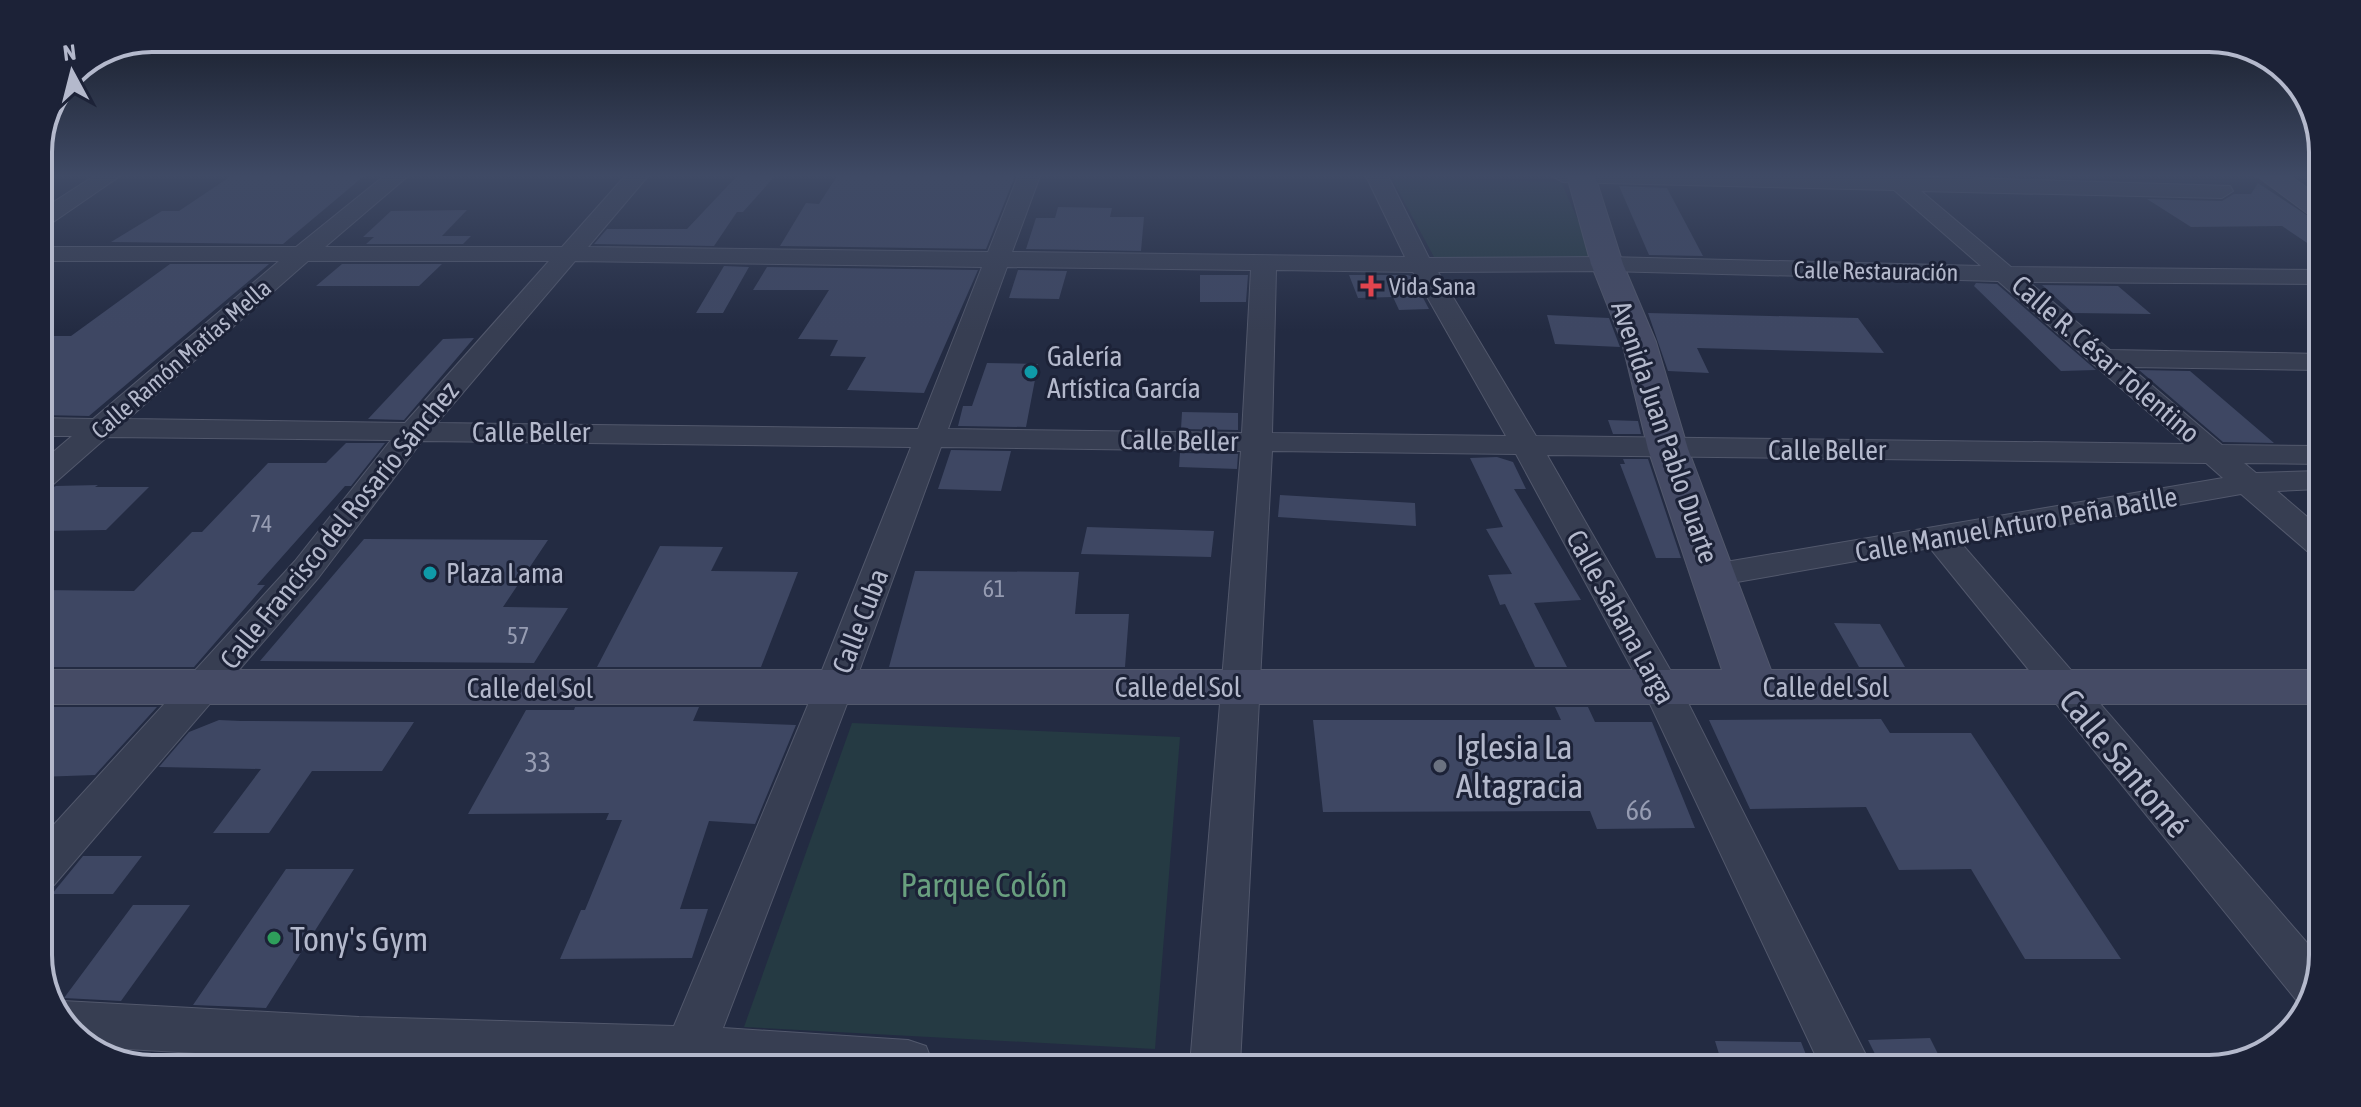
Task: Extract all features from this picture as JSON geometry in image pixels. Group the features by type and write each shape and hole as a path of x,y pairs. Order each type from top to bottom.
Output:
{"main road":[{"name":"Avenida Juan Pablo Duarte","path":"1596,228 1607,264 1639,342 1668,449 1753,687"},
{"name":"Calle del Sol","path":"52,687 2309,687"}],"street":[{"name":"Calle Ramón Matías Mella","path":"52,469 334,228"},
{"name":"Calle Francisco del Rosario Sánchez","path":"52,856 307,569 413,432 591,228"},
{"name":"Calle Cuba","path":"686,1055 834,688 1009,228"},
{"name":"Calle Sabana Larga","path":"1403,228 1661,687 1841,1055"},
{"name":"Calle R. César Tolentino","path":"1952,228 2309,535"},
{"name":"Calle Restauración","path":"52,254 567,254 1421,265 1607,264 2008,274 2309,277"},
{"path":"1216,1055 1257,441 1264,263"},
{"path":"2103,358 2309,362"},
{"name":"Calle Beller","path":"52,427 2309,455"},
{"name":"Calle Manuel Arturo Peña Batlle","path":"1714,575 2248,483 2309,480"},
{"name":"Calle Santomé","path":"1939,538 2306,977"},
{"path":"80,1024 666,1055"}],"green space":[{"path":"1418,228 1581,228 1595,258 1434,257"},
{"name":"Parque Colón","path":"852,723 1180,737 1155,1049 744,1027"}],"building":[{"path":"135,228 302,228 283,244 111,242"},
{"path":"373,228 450,228 442,236 471,236 463,244 366,244 374,237 363,237"},
{"path":"726,228 714,246 594,244 607,229"},
{"path":"791,228 994,228 986,249 780,246"},
{"path":"1033,228 1143,228 1141,251 1026,249"},
{"path":"1637,228 1688,228 1703,256 1649,255"},
{"path":"2284,228 2309,228 2309,244"},
{"path":"170,264 269,264 89,416 52,415 52,336 71,336"},
{"path":"342,264 442,264 419,286 316,286"},
{"path":"724,266 749,267 723,313 696,313"},
{"path":"767,267 978,270 924,393 847,390 866,357 830,356 838,340 798,339 829,290 753,290"},
{"path":"1018,270 1067,271 1059,299 1009,298"},
{"path":"1200,275 1248,275 1246,302 1200,302"},
{"path":"1349,275 1408,275 1429,309 1399,310 1393,297 1358,298"},
{"path":"1976,283 1997,284 2096,370 2061,371 1974,286"},
{"path":"2042,285 2118,286 2151,314 2073,313"},
{"path":"1648,313 1858,318 1884,353 1697,348 1709,373 1668,371"},
{"path":"1547,315 1609,318 1620,347 1555,344"},
{"path":"474,338 404,420 368,419 443,339"},
{"path":"987,363 1038,364 1026,427 958,426 963,406 972,406"},
{"path":"2139,370 2190,371 2274,443 2223,442"},
{"path":"1182,412 1238,413 1238,430 1181,429"},
{"path":"1608,420 1638,421 1641,434 1613,434"},
{"path":"346,443 385,443 351,486 345,486 257,585 265,585 194,667 52,667 52,590 134,591 192,532 202,532 268,463 326,463"},
{"path":"951,450 1011,451 1001,491 938,489"},
{"path":"1180,453 1238,454 1237,469 1179,467"},
{"path":"1497,457 1513,462 1526,489 1514,489 1581,600 1534,603 1567,667 1535,667 1505,604 1500,605 1488,575 1512,574 1486,529 1503,527 1470,458"},
{"path":"1623,459 1648,459 1681,558 1656,558 1620,464 1625,464"},
{"path":"149,487 106,530 52,531 52,488"},
{"path":"1280,495 1415,503 1416,526 1278,517"},
{"path":"1087,527 1214,531 1211,557 1081,554"},
{"name":"Plaza Lama","path":"364,539 548,540 503,607 568,608 534,663 260,661"},
{"path":"660,546 723,547 711,571 798,572 761,667 597,667"},
{"path":"915,571 1079,572 1075,614 1129,614 1125,667 889,667"},
{"path":"1834,623 1880,624 1905,667 1859,667"},
{"path":"52,707 157,707 95,775 52,777"},
{"path":"575,707 699,707 693,721 796,725 755,824 709,821 680,909 708,909 692,958 560,959 581,910 585,910 622,820 606,820 609,813 468,814 526,710 574,710"},
{"name":"Iglesia La Altagracia","path":"1555,707 1588,707 1595,722 1652,722 1695,828 1597,829 1590,811 1323,812 1313,720 1561,720"},
{"path":"1881,719 1890,733 1971,733 2121,959 2025,959 1971,869 1899,870 1866,807 1750,809 1709,720"},
{"path":"219,720 414,722 382,771 312,771 269,833 213,833 261,769 159,767 189,732"},
{"path":"83,856 142,856 113,894 52,894"},
{"name":"Tony's Gym","path":"286,869 354,869 266,1008 193,1005"},
{"path":"133,905 190,905 121,1001 64,998"},
{"path":"1930,1038 1938,1055 1876,1055 1868,1040"},
{"path":"1715,1041 1801,1042 1806,1055 1719,1055"}],"place":[{"name":"Vida Sana","path":"1371,286"},
{"name":"Galería Artística García","path":"1031,372"},
{"name":"Plaza Lama","path":"430,573"},
{"name":"Iglesia La Altagracia","path":"1440,766"},
{"name":"Tony's Gym","path":"274,938"}]}
